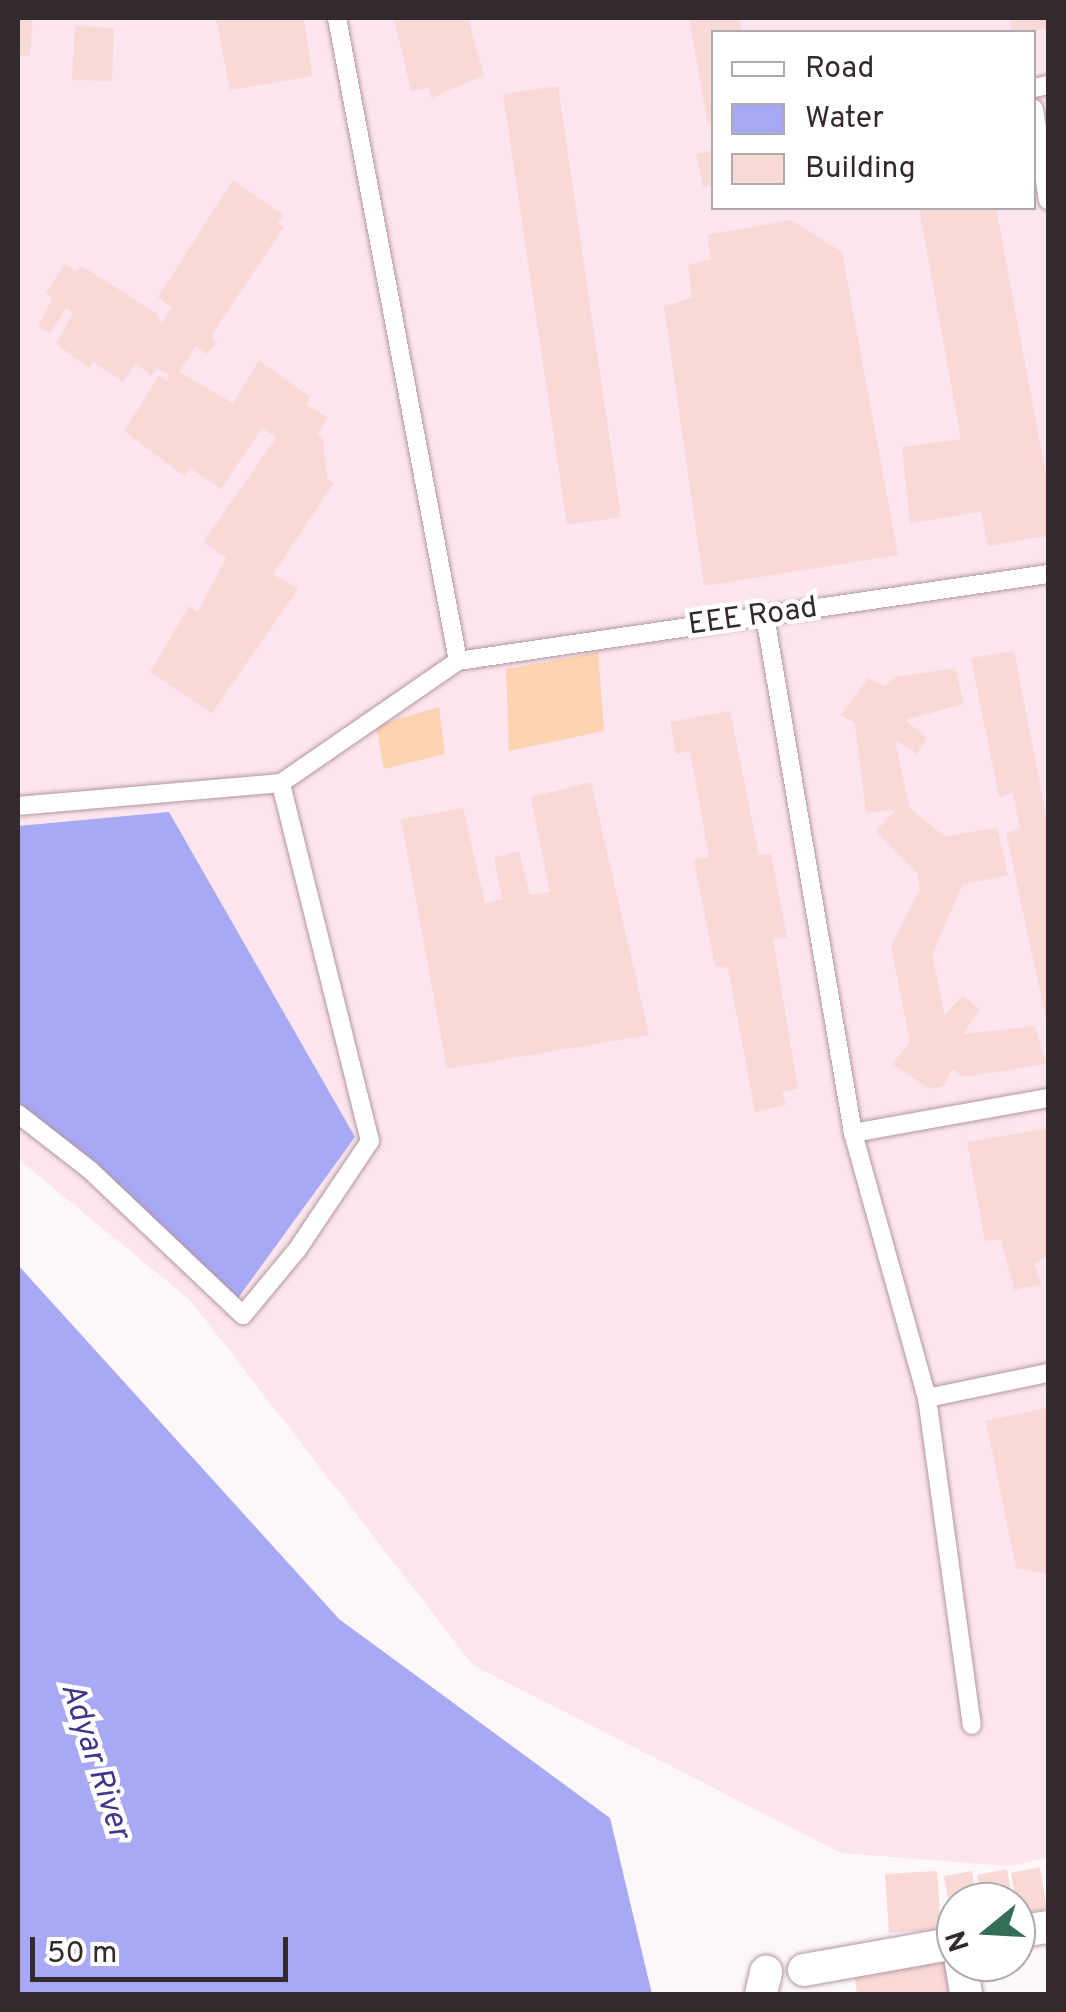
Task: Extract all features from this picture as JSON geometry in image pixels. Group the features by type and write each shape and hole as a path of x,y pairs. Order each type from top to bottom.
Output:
{"street":[{"path":"804,1970 936,1947"}],"lane":[{"path":"18,806 281,782 458,661 337,18"},
{"path":"1036,122 1048,200"},
{"name":"EEE Road","path":"458,661 1048,574"},
{"path":"765,616 852,1133 927,1398 972,1725"},
{"path":"18,1114 90,1170 244,1315 297,1250 370,1142 281,782"},
{"path":"852,1133 1048,1098"},
{"path":"927,1398 1048,1373"}],"shaded area":[{"path":"18,18 1048,18 1048,1858 1008,1866 841,1853 473,1665 191,1301 18,1159"},
{"path":"598,652 604,731 509,751 506,669"},
{"path":"439,707 445,754 384,769 376,725"}],"water":[{"path":"169,812 355,1137 238,1298 95,1163 18,1104 18,826"},
{"name":"Adyar River","path":"18,1265 339,1619 610,1818 652,1994 18,1994"}],"building":[{"path":"18,18 33,18 30,56 18,55"},
{"path":"216,18 304,18 312,76 230,90"},
{"path":"394,18 468,18 484,75 432,98 429,88 411,91"},
{"path":"689,18 739,18 742,30 711,30 708,125"},
{"path":"1010,18 1048,18 1048,29 1012,30"},
{"path":"75,26 114,28 112,81 72,80"},
{"path":"558,86 621,517 567,525 503,94"},
{"path":"711,151 711,185 703,187 696,154"},
{"path":"233,180 283,215 278,224 284,227 211,336 217,343 206,354 196,346 179,372 233,403 259,360 310,397 307,405 328,418 317,435 323,438 327,479 334,483 273,574 298,589 212,713 150,672 189,606 198,612 226,558 203,542 276,438 262,428 221,489 190,468 184,476 124,431 159,376 167,381 170,375 156,368 151,376 136,363 123,382 93,362 89,368 56,344 73,313 66,308 50,334 38,326 53,298 46,293 65,264 75,271 82,266 156,313 162,324 171,307 158,297"},
{"path":"919,210 996,210 1048,486 1048,536 988,546 981,512 910,523 902,447 961,439"},
{"path":"791,220 842,252 898,555 704,586 664,306 692,298 688,265 711,259 707,235"},
{"path":"1014,651 1048,824 1047,1024 1006,833 1020,828 1013,793 999,797 971,658"},
{"path":"955,668 964,704 905,720 927,738 917,754 895,740 909,807 945,837 997,827 1008,875 962,885 932,955 945,1015 963,995 980,1010 963,1034 1035,1026 1046,1064 963,1077 953,1069 943,1086 930,1089 892,1064 910,1041 891,946 920,889 917,873 876,831 896,810 866,813 855,723 840,715 868,678 884,686 896,677"},
{"path":"730,711 759,855 771,854 787,938 773,939 798,1089 782,1092 786,1105 755,1112 728,968 715,966 694,860 709,857 690,751 676,754 670,722"},
{"path":"591,782 649,1035 447,1069 401,819 463,808 485,903 502,899 494,858 519,851 530,895 550,892 531,797"},
{"path":"1048,1128 1048,1255 1035,1264 1041,1284 1014,1290 1001,1239 985,1241 967,1142"},
{"path":"1048,1407 1048,1574 1016,1568 986,1421"},
{"path":"1040,1867 1047,1909 1036,1911 1036,1882 1013,1882 1011,1873"},
{"path":"1007,1869 1009,1882 978,1882 977,1875"},
{"path":"937,1871 936,1929 889,1933 885,1874"},
{"path":"972,1871 974,1882 945,1882 944,1876"},
{"path":"936,1955 936,1982 951,1982 953,1994 857,1994 853,1968"}]}
